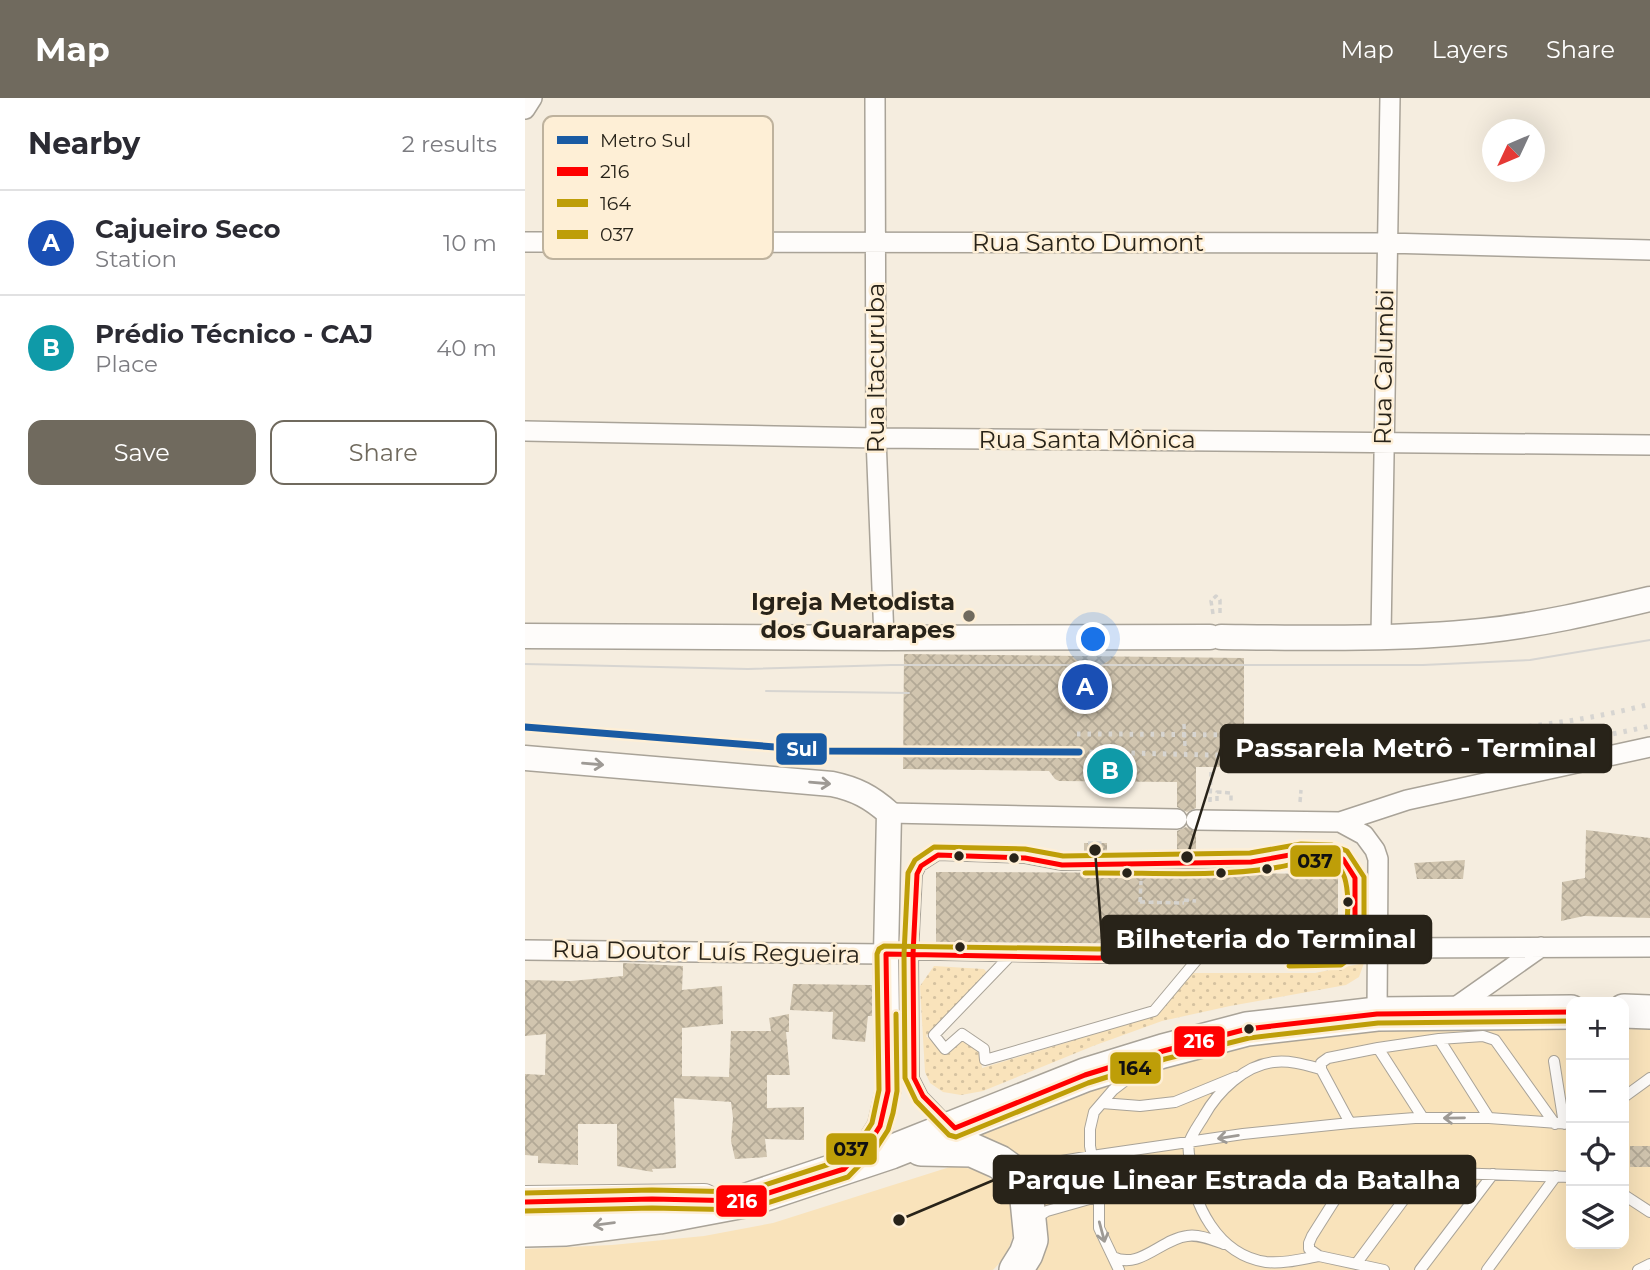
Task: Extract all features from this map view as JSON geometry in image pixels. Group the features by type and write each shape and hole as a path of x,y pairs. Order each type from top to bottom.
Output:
{"highway":[{"path":"1629,1012 1650,1012"},
{"path":"525,1230 566,1229 659,1217 744,1201 891,1152 1084,1075 1247,1029 1377,1014 1442,1026 1566,1013"},
{"path":"891,1152 972,1150 1008,1169 1027,1200 1030,1222 1031,1240 1016,1270"}],"main road":[{"path":"525,1202 652,1199 744,1201"}],"street":[{"path":"525,109 532,98"},
{"name":"Rua Itacuruba","path":"875,98 876,438 884,638"},
{"name":"Rua Calumbi","path":"1381,636 1390,98"},
{"name":"Rua Santo Dumont","path":"525,242 543,242"},
{"name":"Rua Santo Dumont","path":"773,243 1386,243 1650,250"},
{"name":"Rua Santa Mônica","path":"525,431 876,438 1650,445"},
{"path":"525,636 884,638 1216,625 1381,636 1482,631 1570,618 1650,599"},
{"path":"525,758 832,784 853,788 872,798 889,813 1340,822 1407,800 1650,747"},
{"path":"844,1169 870,1142 880,1126 888,1091 889,813"},
{"path":"1340,822 1363,835 1375,850 1378,859 1377,1014"},
{"path":"1442,1026 1541,947"},
{"path":"1378,952 1650,947"},
{"name":"Rua Doutor Luís Regueira","path":"525,950 887,954"}],"lane":[{"path":"1339,956 1349,949 1355,936 1355,878 1343,859 1331,854 1316,853 1251,862 1062,864 1025,858 939,855 921,866 917,874 913,954 914,1077 923,1096 955,1128 1008,1169 1243,1134 1350,1123 1423,1118 1489,1118 1563,1124"},
{"path":"887,954 1201,957 1339,956 1378,952"},
{"path":"1009,957 934,1035 945,1049 962,1034 984,1049 985,1060 1153,1011 1201,957"},
{"path":"1442,1026 1489,1118"},
{"path":"1350,1123 1321,1069 1321,1063 1328,1058 1378,1048 1442,1026 1495,1040 1563,1124"},
{"path":"1378,1048 1423,1118"},
{"path":"1119,1270 1099,1228 1099,1195 1090,1129 1094,1112 1113,1090 1163,1051"},
{"path":"1554,1061 1563,1124"},
{"path":"1321,1069 1298,1063 1273,1062 1253,1068 1233,1082 1214,1101 1189,1143 1190,1180 1211,1227 1221,1239 1250,1258 1278,1262 1319,1256 1384,1270"},
{"path":"1102,1102 1140,1106 1175,1102 1222,1081 1243,1075"},
{"path":"1629,1093 1650,1078"},
{"path":"1319,1256 1309,1249 1308,1243 1355,1168"},
{"path":"1030,1222 1047,1211 1099,1195 1190,1180 1297,1169 1355,1168 1566,1177"},
{"path":"1356,1264 1425,1171"},
{"path":"1420,1270 1493,1174"},
{"path":"1487,1270 1556,1176"},
{"path":"1629,1198 1650,1212"},
{"path":"1111,1256 1120,1262 1142,1260 1184,1236 1210,1239 1234,1248"},
{"path":"1638,1270 1650,1264"}],"path":[{"path":"1184,724 1185,747"},
{"path":"1211,772 1212,806 1217,804 1217,792"},
{"path":"1088,843 1103,843"},
{"path":"1141,881 1140,903 1196,901"}],"shaded area":[{"path":"1364,963 1359,977 1346,985 1162,1021 983,1091 961,1095 943,1092 930,1083 925,1072 920,986 934,966 984,969 988,974 926,1036 944,1053 961,1038 980,1051 982,1068 1157,1015 1191,973 1315,973"},
{"path":"1566,1020 1566,1249 1629,1249 1629,1021 1650,1021 1650,1270 1030,1270 1003,1146 973,1132 1145,1072 1259,1037"},
{"path":"953,1166 973,1170 989,1178 1002,1189 1010,1204 1014,1220 1012,1237 1006,1254 993,1270 525,1270 525,1249 612,1245 704,1236 773,1223"}],"building":[{"path":"904,654 1244,658 1244,767 1196,767 1196,808 1187,812 1177,807 1177,782 1059,781 1049,771 903,769"},
{"path":"1186,827 1196,832 1196,855 1177,856 1177,831"},
{"path":"1586,830 1650,838 1650,918 1584,916 1561,921 1562,882 1585,878"},
{"path":"1084,843 1107,843 1107,857 1084,857"},
{"path":"1465,860 1463,879 1417,879 1414,863"},
{"path":"1196,870 1196,873 1338,874 1338,945 936,942 936,872 1177,873"},
{"path":"623,963 683,966 682,990 722,986 723,1024 682,1028 682,1076 729,1077 731,1031 771,1031 769,1018 789,1014 789,1032 786,1032 790,1075 767,1075 767,1108 804,1107 804,1140 765,1139 767,1157 735,1159 731,1141 731,1102 674,1098 676,1168 652,1169 653,1172 617,1166 617,1124 578,1124 578,1165 538,1163 538,1156 525,1155 525,1074 545,1075 546,1034 525,1036 525,980 571,981 623,976"},
{"path":"793,984 872,985 872,1016 868,1016 865,1042 832,1039 833,1012 790,1010"},
{"path":"1630,1146 1650,1146 1650,1167 1630,1167"}],"tram line":[{"path":"525,664 748,669 891,665 1423,665 1530,660 1650,640"},
{"path":"766,691 909,693"}],"railway":[{"path":"1077,734 1377,735 1469,732 1560,722 1650,704"},
{"path":"1079,752 1294,756 1437,754 1580,740 1650,726"}],"metro line":[{"name":"Sul","path":"525,727 826,751 1079,752"}],"transit line":[{"name":"164","path":"1289,966 1341,965 1357,953 1364,937 1364,877 1347,851 1332,845 1301,844 1250,853 1063,856 1025,849 934,847 915,860 908,873 904,954 905,1078 916,1101 949,1135 956,1137 1088,1083 1165,1059 1249,1038 1378,1023 1566,1021"},
{"name":"216","path":"1289,957 1339,956 1349,949 1355,936 1355,878 1343,859 1331,854 1301,853 1251,862 1062,865 1025,858 938,855 921,866 917,874 913,954 914,1078 923,1096 955,1128 1085,1075 1247,1029 1377,1014 1566,1012"},
{"name":"037","path":"525,1193 652,1190 743,1192 839,1161 863,1137 872,1123 879,1090 877,954 884,946 1098,949 1337,947 1345,939 1348,911 1345,879 1337,866 1324,861 1207,873 1085,873"},
{"name":"216","path":"525,1202 652,1199 744,1201 844,1169 870,1142 880,1126 888,1091 886,954 1098,958 1200,956"},
{"name":"164","path":"525,1211 652,1208 745,1210 848,1177 877,1147 888,1130 897,1091 896,1014"}],"place":[{"name":"Igreja Metodista dos Guararapes","path":"969,616"},
{"name":"Cajueiro Seco","path":"1085,687"},
{"name":"Prédio Técnico - CAJ","path":"1110,771"},
{"name":"Bilheteria do Terminal","path":"1095,850"},
{"name":"Passarela Metrô - Terminal","path":"1187,857"},
{"name":"Parque Linear Estrada da Batalha","path":"899,1220"}]}
